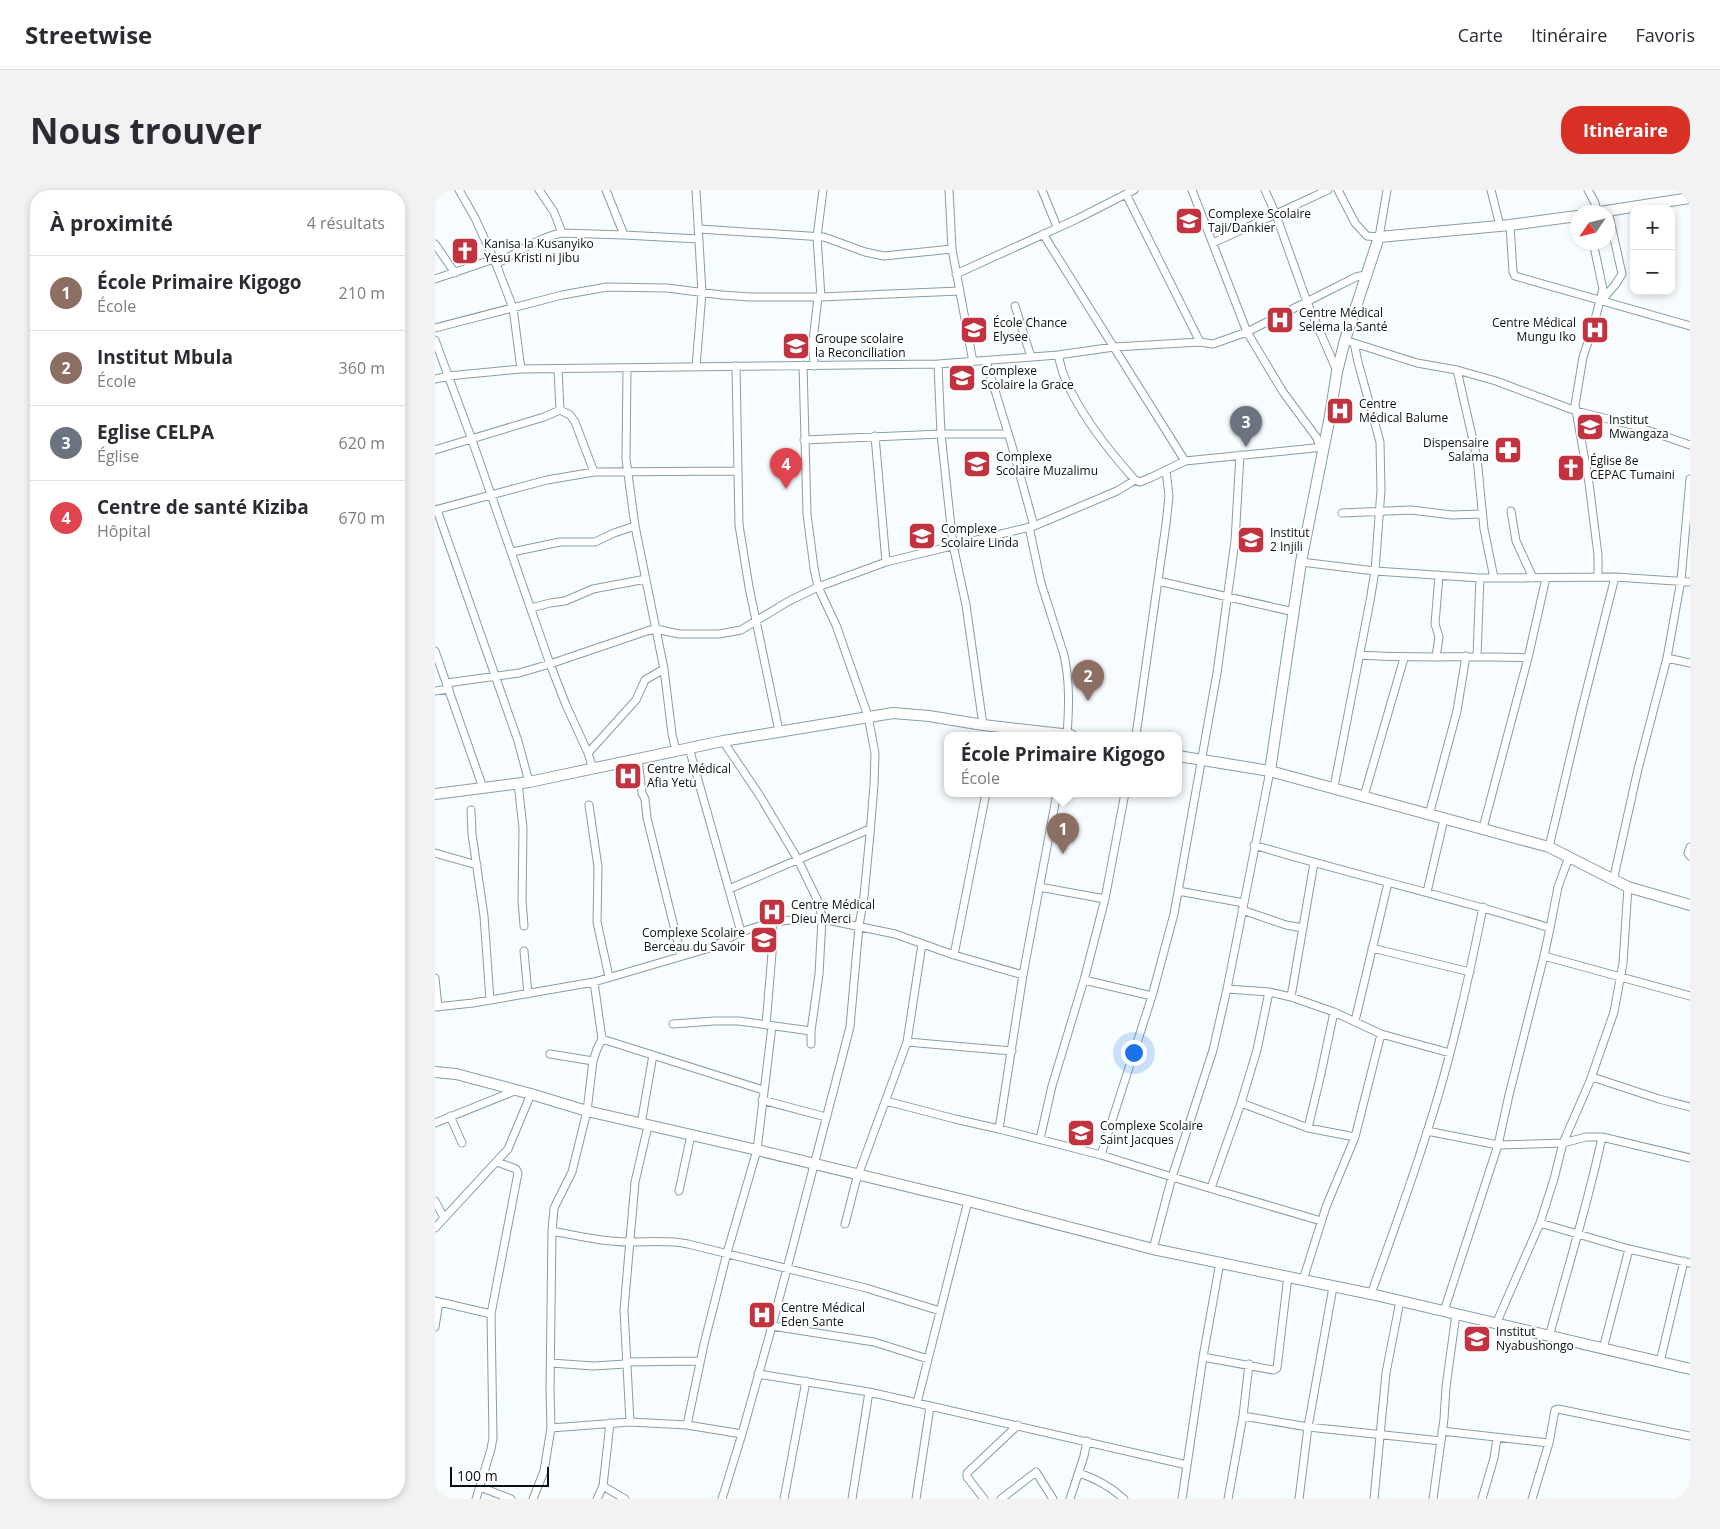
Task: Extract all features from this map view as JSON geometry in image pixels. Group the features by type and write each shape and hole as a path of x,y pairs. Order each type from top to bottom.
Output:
{"street":[{"path":"459,190 475,218 495,261 513,308 521,369"},
{"path":"539,190 554,212 562,233"},
{"path":"606,190 624,236"},
{"path":"696,190 702,292 696,367"},
{"path":"813,366 813,341 819,297 817,238 823,190"},
{"path":"949,190 952,249 973,362"},
{"path":"1042,190 1057,227"},
{"path":"956,274 1134,190"},
{"path":"1192,190 1247,332 1283,392 1322,447"},
{"path":"1265,190 1276,215 1307,302 1337,372"},
{"path":"1213,243 1328,190"},
{"path":"1338,190 1355,223 1367,236 1379,237 1505,226 1570,217"},
{"path":"1153,1249 1172,1177 1206,1076 1227,989 1271,771 1301,562 1337,372 1349,341 1365,275 1379,237 1387,190"},
{"path":"1491,190 1505,226 1515,276 1690,326"},
{"path":"1588,190 1597,205"},
{"path":"1126,194 1199,342"},
{"path":"1615,210 1690,198"},
{"path":"699,229 824,237 865,252 884,256 952,249"},
{"path":"435,279 495,261 555,234 699,239"},
{"path":"1043,234 1185,461"},
{"path":"435,244 455,273"},
{"path":"1595,250 1603,289 1583,357 1575,400 1589,483 1598,555 1598,578"},
{"path":"1601,300 1615,285 1621,274 1614,250"},
{"path":"435,379 521,369 986,362 1114,347 1199,342 1213,344 1247,332 1356,277 1365,275"},
{"path":"435,328 562,295 607,287 667,288 750,297 819,297 959,291"},
{"path":"1015,306 1031,357"},
{"path":"435,340 492,494 565,705 588,752 593,768"},
{"path":"1349,341 1417,363 1457,370 1496,381 1576,411 1632,426 1690,445"},
{"path":"1334,787 1375,571 1381,490 1380,442 1349,341"},
{"path":"1057,355 1073,395 1105,442 1135,480 1140,482 1185,461 1322,447"},
{"path":"986,362 1008,434 1031,527 1037,565 1064,655 1069,688 1069,732"},
{"path":"938,364 941,434 953,545 966,605 983,724"},
{"path":"721,1499 742,1434 772,1326 849,1027 870,828 875,752 868,716 836,625 818,587 811,553 807,514 803,365"},
{"path":"737,366 739,525 755,622 779,731"},
{"path":"627,368 625,451 635,526 664,669 676,751"},
{"path":"558,369 560,410"},
{"path":"1457,370 1477,458 1486,546 1493,578"},
{"path":"435,450 544,417 560,410 571,415 575,422 593,472"},
{"path":"804,440 941,434 1008,434"},
{"path":"875,436 886,562"},
{"path":"1101,1155 1152,996 1178,891 1203,760 1228,597 1240,456"},
{"path":"1136,732 1159,581 1169,496 1166,470"},
{"path":"529,782 518,741 494,676 472,606 436,510 547,480 593,472 738,471"},
{"path":"435,691 448,686 494,676 519,673 656,629 679,634 719,634 741,630 780,606 818,587 886,562 1031,527 1117,491 1135,480"},
{"path":"1613,881 1638,769 1667,658 1681,580 1690,480"},
{"path":"1342,513 1411,510 1452,515 1482,514"},
{"path":"1511,511 1516,541 1533,578"},
{"path":"512,552 560,542 595,542 635,526"},
{"path":"1301,562 1375,571 1480,578 1615,577 1690,582"},
{"path":"1437,657 1439,637 1435,624 1439,575"},
{"path":"1549,847 1615,577"},
{"path":"1477,656 1480,578"},
{"path":"1483,828 1528,658 1546,578"},
{"path":"531,608 565,601 593,589 645,579"},
{"path":"1159,581 1294,612"},
{"path":"435,651 483,788"},
{"path":"1360,655 1404,658 1466,656 1528,658"},
{"path":"1429,815 1457,711 1466,656"},
{"path":"1364,796 1404,658"},
{"path":"1667,658 1690,663"},
{"path":"588,752 635,700 645,680 664,669"},
{"path":"435,794 518,784 723,741 868,716 906,713 983,724 1001,731 1018,732"},
{"path":"723,741 760,796 797,858 819,903 822,919 819,974 811,1044"},
{"path":"689,748 741,932"},
{"path":"1182,757 1271,771 1549,847 1613,881 1690,905"},
{"path":"638,759 641,793 645,799 647,818 681,955"},
{"path":"518,784 523,828 522,900 524,926"},
{"path":"954,955 985,797"},
{"path":"999,1129 1023,975 1056,797"},
{"path":"1041,1139 1052,1086 1085,980 1105,899 1124,797"},
{"path":"589,805 598,867 597,922 609,977"},
{"path":"471,810 472,834 484,916 490,1000"},
{"path":"1427,892 1445,819"},
{"path":"729,889 870,828"},
{"path":"1255,846 1483,907 1550,928"},
{"path":"1690,847 1688,853 1690,856"},
{"path":"435,853 477,864"},
{"path":"1444,1311 1498,1146 1544,956 1558,887 1569,857"},
{"path":"1291,997 1314,863"},
{"path":"1355,1021 1388,883"},
{"path":"1039,887 1105,899"},
{"path":"1495,1324 1540,1223 1563,1144 1592,1077 1614,1012 1622,977 1628,887"},
{"path":"1178,891 1243,906 1286,925 1303,928"},
{"path":"1371,1294 1427,1131 1450,1053 1470,972 1483,907"},
{"path":"435,978 437,1007 490,1000 594,982 710,948 741,932 772,922 822,919 895,934 954,955 1023,975"},
{"path":"687,1424 727,1253 757,1150 769,1026 773,940 772,922"},
{"path":"845,1224 859,1174 907,1042 922,944"},
{"path":"1372,948 1470,972"},
{"path":"524,951 528,994"},
{"path":"1544,956 1690,996"},
{"path":"1085,980 1152,996"},
{"path":"533,1499 545,1471 551,1428 552,1231 554,1208 572,1172 587,1111 593,1062 602,1039 594,982"},
{"path":"1227,989 1269,992 1291,997 1334,1012 1381,1034 1450,1053"},
{"path":"1211,1188 1241,1103 1257,1050 1269,992"},
{"path":"1308,1128 1334,1012"},
{"path":"673,1024 728,1021 811,1031"},
{"path":"1303,1280 1321,1221 1355,1137 1381,1034"},
{"path":"602,1039 763,1090"},
{"path":"907,1042 1012,1051"},
{"path":"550,1054 593,1062"},
{"path":"630,1422 624,1310 635,1182 653,1055"},
{"path":"435,1072 456,1074 587,1111 967,1200 1153,1249 1371,1294 1690,1369"},
{"path":"1592,1077 1690,1107"},
{"path":"435,1123 518,1090"},
{"path":"435,1228 508,1149 531,1094"},
{"path":"762,1100 826,1117"},
{"path":"886,1101 1101,1155 1321,1221"},
{"path":"1241,1103 1308,1128 1355,1137"},
{"path":"450,1116 463,1143"},
{"path":"1427,1131 1498,1146 1563,1144 1587,1136 1602,1137 1690,1158"},
{"path":"679,1191 691,1135"},
{"path":"1549,1337 1579,1235 1602,1137"},
{"path":"476,1499 493,1438 491,1314 518,1173 516,1169 497,1162"},
{"path":"917,1403 967,1200"},
{"path":"435,1201 444,1218"},
{"path":"1540,1223 1629,1249 1687,1262 1660,1362"},
{"path":"552,1231 594,1239 629,1242 659,1240 675,1242 866,1288 940,1311"},
{"path":"1603,1349 1629,1249"},
{"path":"1181,1498 1220,1262"},
{"path":"1203,1357 1249,1364 1273,1370 1277,1368 1288,1276"},
{"path":"1299,1499 1308,1427 1333,1287"},
{"path":"1374,1499 1386,1373 1400,1301"},
{"path":"435,1326 437,1302 491,1314"},
{"path":"1433,1499 1456,1314"},
{"path":"772,1326 874,1342 927,1359"},
{"path":"551,1364 593,1366 678,1360 700,1362"},
{"path":"1228,1499 1243,1416 1249,1364"},
{"path":"758,1374 869,1392 1187,1465"},
{"path":"784,1499 806,1381"},
{"path":"852,1499 869,1392"},
{"path":"916,1499 930,1407"},
{"path":"1532,1499 1549,1442 1554,1413 1558,1409 1690,1436"},
{"path":"1243,1416 1308,1427 1441,1441"},
{"path":"551,1428 630,1422 687,1424 742,1434"},
{"path":"597,1499 603,1486 610,1423"},
{"path":"983,1499 967,1478 967,1473 1018,1425"},
{"path":"1442,1431 1549,1442"},
{"path":"1482,1499 1494,1458 1497,1438"},
{"path":"1070,1499 1087,1441"},
{"path":"1001,1499 1035,1472 1053,1499"},
{"path":"1079,1472 1102,1482 1124,1499"},
{"path":"603,1486 625,1499"},
{"path":"480,1487 511,1499"}],"place":[{"name":"Complexe Scolaire Taji/Dankier","path":"1189,221"},
{"name":"Kanisa la Kusanyiko Yesu Kristi ni Jibu","path":"465,251"},
{"name":"Centre Médical Selema la Santé","path":"1280,320"},
{"name":"École Chance Elysee","path":"974,330"},
{"name":"Centre Médical Mungu Iko","path":"1595,330"},
{"name":"Groupe scolaire la Reconciliation","path":"796,346"},
{"name":"Complexe Scolaire la Grace","path":"962,378"},
{"name":"Centre Médical Balume","path":"1340,411"},
{"name":"Institut Mwangaza","path":"1590,427"},
{"name":"Eglise CELPA","path":"1246,447"},
{"name":"Dispensaire Salama","path":"1508,450"},
{"name":"Complexe Scolaire Muzalimu","path":"977,464"},
{"name":"Église 8e CEPAC Tumaini","path":"1571,468"},
{"name":"Centre de santé Kiziba","path":"786,489"},
{"name":"Complexe Scolaire Linda","path":"922,536"},
{"name":"Institut 2 Injili","path":"1251,540"},
{"name":"Institut Mbula","path":"1088,701"},
{"name":"Centre Médical Afia Yetu","path":"628,776"},
{"name":"École Primaire Kigogo","path":"1063,854"},
{"name":"Centre Médical Dieu Merci","path":"772,912"},
{"name":"Complexe Scolaire Berceau du Savoir","path":"764,940"},
{"name":"Complexe Scolaire Saint Jacques","path":"1081,1133"},
{"name":"Centre Médical Eden Sante","path":"762,1315"},
{"name":"Institut Nyabushongo","path":"1477,1339"}]}
